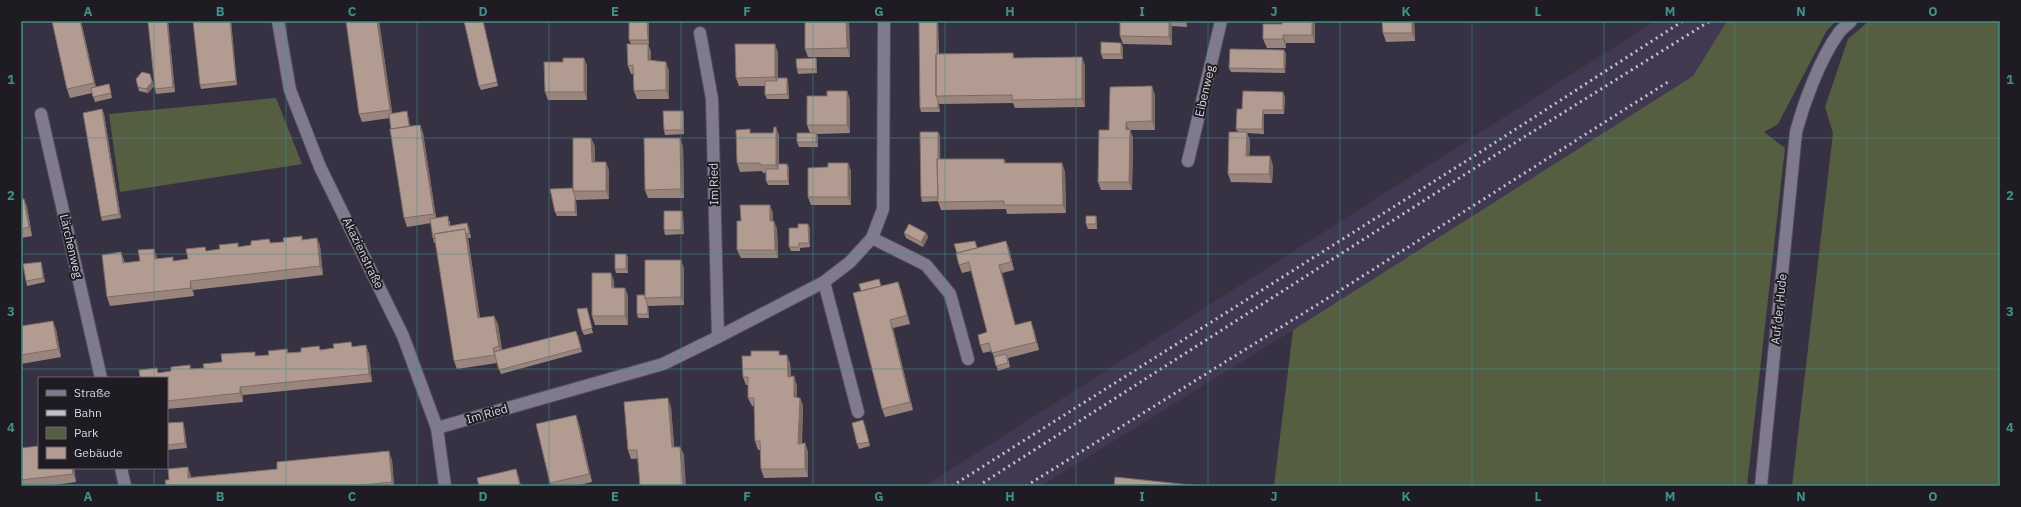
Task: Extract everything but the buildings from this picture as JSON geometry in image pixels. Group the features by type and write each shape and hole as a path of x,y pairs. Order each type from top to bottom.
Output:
{"street":[{"name":"Akazienstraße","path":"278,21 293,97 320,167 364,252 403,336 437,428 445,486"},
{"name":"Im Ried","path":"437,428 663,364 824,282 850,262 872,238 883,209 884,21"},
{"name":"Eibenweg","path":"1188,161 1221,21"},
{"name":"Auf der Hude","path":"1761,486 1796,132 1802,110 1823,63 1838,33 1851,21"},
{"name":"Im Ried","path":"700,33 712,99 718,337"},
{"name":"Lärchenweg","path":"41,114 101,377"},
{"path":"872,238 926,265 950,294 968,359"},
{"path":"824,282 858,412"},
{"path":"121,469 125,486"}],"shaded area":[{"path":"1655,21 1727,21 1693,76 1293,330 1041,486 925,486"}],"green space":[{"path":"1727,21 1836,21 1827,30 1778,124 1764,132 1785,148 1747,486 1274,486 1293,330 1693,76"},
{"path":"1869,21 2000,21 2000,486 1792,486 1833,133 1825,107 1848,39"},
{"path":"276,98 302,164 120,192 109,114"}],"railway":[{"path":"952,486 1482,151 1683,21"},
{"path":"978,486 1489,159 1710,21"},
{"path":"1026,486 1336,293 1671,80"}]}
